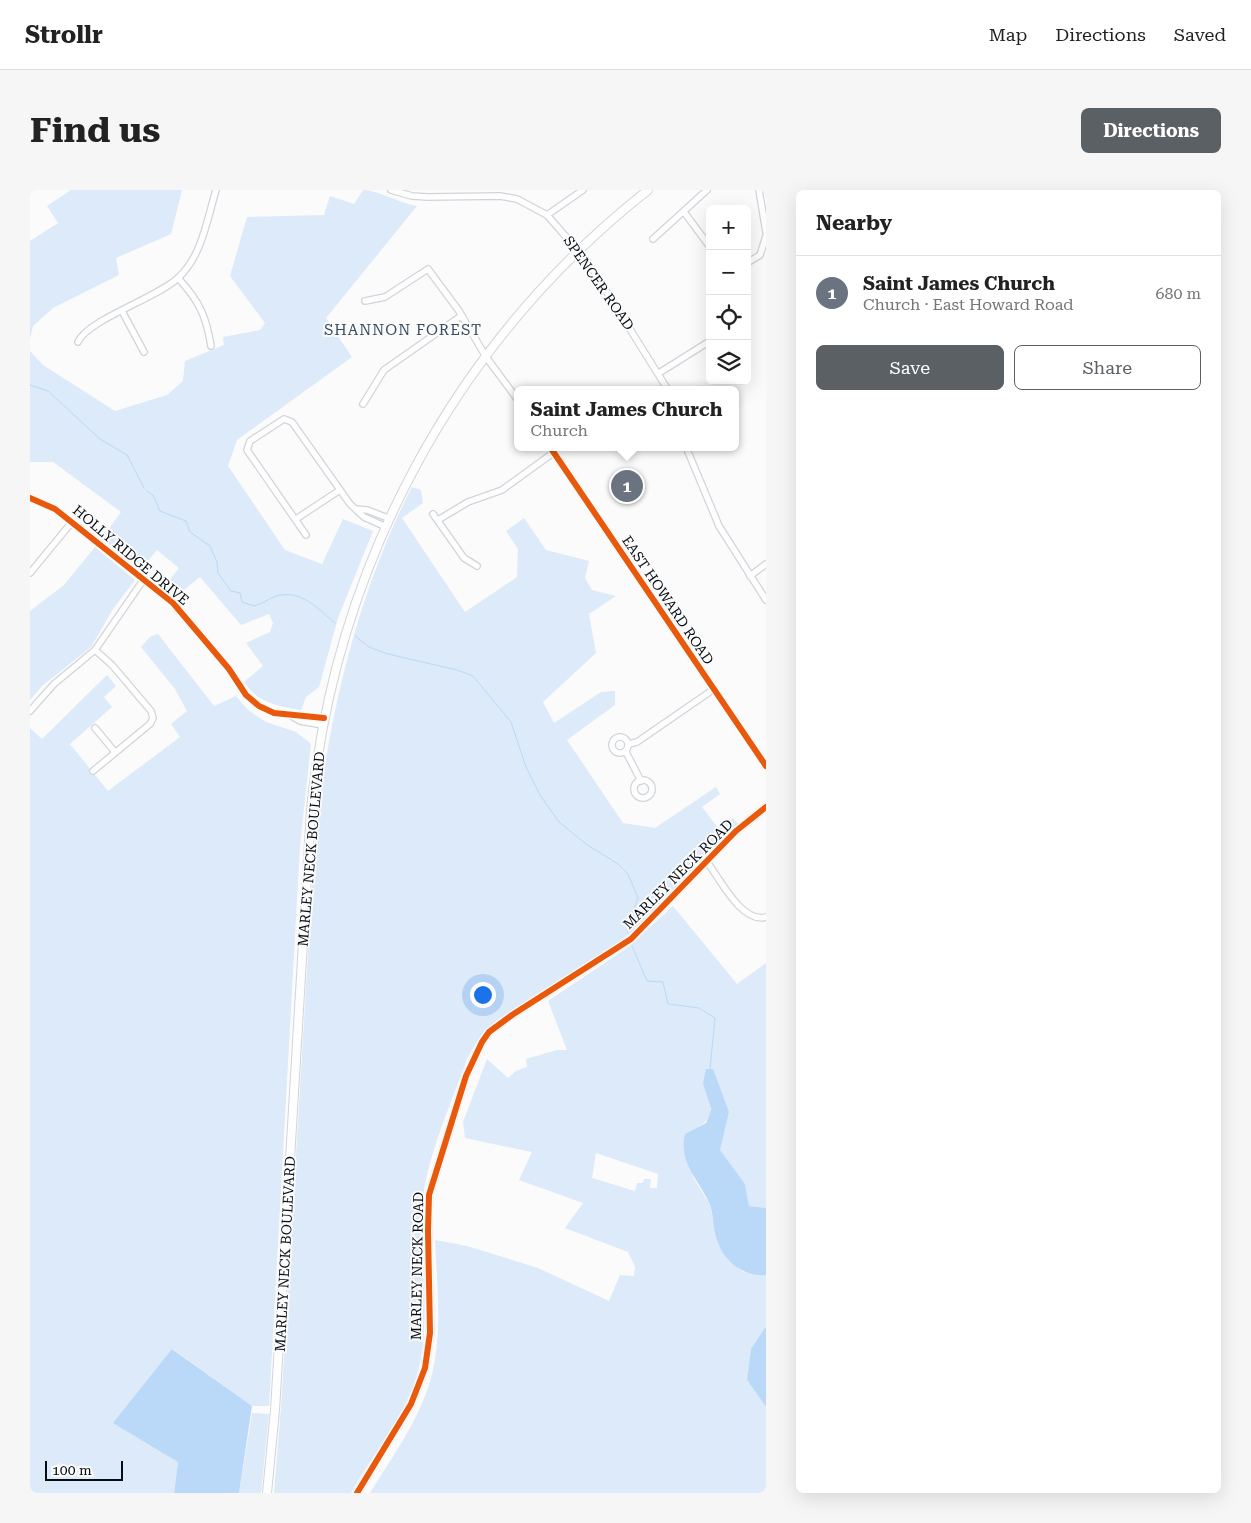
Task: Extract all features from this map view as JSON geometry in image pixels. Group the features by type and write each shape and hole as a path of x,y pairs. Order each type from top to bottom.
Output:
{"main road":[{"name":"MARLEY NECK BOULEVARD","path":"267,1493 275,1420 309,837 314,780 323,721 340,648 359,589 386,522 428,444 486,357 528,305 579,250 648,190"}],"street":[{"path":"78,342 87,330 178,278 196,252 216,190"},
{"name":"SPENCER ROAD","path":"391,190 412,196 471,193 500,196 516,199 547,216 579,250 666,386"},
{"path":"547,216 582,190"},
{"path":"653,239 707,190"},
{"path":"759,190 766,232"},
{"path":"684,212 706,242"},
{"path":"751,261 760,255 766,236"},
{"path":"365,301 384,297 428,269 462,316 486,357 514,395"},
{"path":"178,278 194,295 203,311 211,346"},
{"path":"122,311 144,352"},
{"path":"363,404 384,370 462,316"},
{"path":"659,373 706,344"},
{"path":"306,535 247,450 250,441 281,420 287,419 292,422 340,490 364,517 386,522"},
{"path":"438,520 468,502 502,490 551,451"},
{"name":"EAST HOWARD ROAD","path":"553,451 766,766"},
{"path":"688,451 719,526 766,600"},
{"path":"296,519 340,490"},
{"name":"HOLLY RIDGE DRIVE","path":"30,498 46,503 72,522 144,579 183,614 229,669 252,701 266,710 290,715 301,714 323,721"},
{"path":"433,514 464,558 477,566"},
{"name":"HOLLY RIDGE DRIVE","path":"30,573 72,522"},
{"path":"750,576 766,564"},
{"path":"30,711 47,690 95,650 144,579"},
{"path":"93,771 150,724 152,714 112,665 95,650"},
{"path":"629,744 637,742 714,689"},
{"path":"95,728 115,752"},
{"path":"626,752 618,754 611,744 616,738 620,737 627,740 629,744"},
{"path":"629,744 626,752 641,781"},
{"name":"MARLEY NECK ROAD","path":"357,1493 411,1404 425,1368 430,1333 429,1195 466,1076 478,1048 489,1032 512,1015 631,939 736,831 766,807"},
{"path":"707,862 743,911 756,918 766,918"}],"shaded area":[{"path":"71,190 182,190 171,234 116,258 119,275 53,308 33,326 30,339 30,241 58,223 47,206"},
{"path":"363,190 417,206 326,318 352,357 237,440 228,466 285,550 322,564 343,519 373,531 338,618 319,687 306,697 301,710 277,705 262,699 244,682 263,666 246,643 270,632 273,623 269,614 241,625 200,577 176,596 165,586 179,568 157,550 140,570 102,538 121,512 53,462 30,462 30,351 43,365 115,411 167,395 183,381 185,361 224,345 223,337 260,330 265,323 230,276 247,217 324,215 330,196 354,204"},
{"path":"412,487 421,490 423,503 402,518 465,612 517,577 518,549 506,531 524,518 546,550 589,561 585,578 592,590 616,596 589,614 596,653 543,702 554,723 601,692 615,691 615,705 567,740 623,823 655,828 716,787 720,794 702,807 718,828 733,818 738,824 712,848 652,913 624,938 590,962 503,1016 478,1041 467,1059 435,1147 425,1183 422,1222 424,1334 416,1378 410,1393 395,1423 351,1493 274,1493 281,1408 315,837 321,792 337,702 360,614 392,528"},
{"path":"95,547 135,580 113,609 91,647 42,686 30,700 30,611 64,585"},
{"path":"158,634 214,706 236,696 248,710 266,722 296,732 311,744 300,846 269,1406 252,1406 173,1349 178,1462 174,1493 30,1493 30,728 42,739 107,675 116,686 104,697 112,707 70,744 108,791 180,737 171,724 187,711 175,689 141,647 150,637"},
{"path":"673,906 737,984 766,963 766,1208 749,1206 745,1184 719,1150 729,1112 703,1082 709,1102 710,1114 703,1124 685,1134 693,1177 710,1205 718,1244 726,1258 743,1272 766,1275 766,1328 751,1350 747,1380 766,1407 766,1493 370,1493 413,1423 431,1378 435,1361 438,1327 435,1240 467,1246 538,1268 609,1301 620,1275 634,1276 635,1267 628,1252 565,1228 583,1203 519,1180 532,1152 465,1138 463,1122 487,1059 508,1078 516,1071 527,1067 526,1059 557,1050 567,1050 548,1001 627,948","holes":["596,1153 658,1174 657,1188 650,1188 651,1179 644,1179 643,1183 637,1183 635,1191 592,1178"]},
{"path":"252,1413 269,1414 261,1493 239,1493"}],"water":[{"path":"706,1069 713,1069 729,1112 720,1150 745,1184 749,1206 766,1208 766,1275 751,1274 743,1271 731,1262 721,1250 716,1238 710,1205 687,1163 684,1145 685,1134 706,1123 711,1109 703,1083"},
{"path":"765,1328 766,1407 747,1380 751,1349"},
{"path":"172,1349 252,1406 239,1493 174,1493 178,1462 113,1423"}],"waterway":[{"path":"30,385 48,391 100,439 127,455 144,488"},
{"path":"147,491 153,495 160,511 186,521 190,532 210,546 217,562 218,573 231,591 240,593 242,602 254,606 276,596 293,595 308,601 335,623"},
{"path":"355,636 369,647 388,654 457,670 473,676 511,722 526,767 540,795 559,822 586,844 618,864 628,874 638,898 627,927 628,934"},
{"path":"632,946 647,981 663,982 668,1004 699,1008 715,1018 710,1069"}],"cycle path":[{"path":"553,451 766,766"},
{"path":"30,498 55,509 173,603 229,669 246,695 259,706 274,713 324,718"},
{"path":"357,1493 411,1404 425,1368 430,1333 429,1195 466,1076 482,1042 489,1032 512,1015 631,939 736,831 766,807"}],"place":[{"name":"Saint James Church","path":"627,486"}],"district":[{"name":"SHANNON FOREST","path":"403,330"}]}
